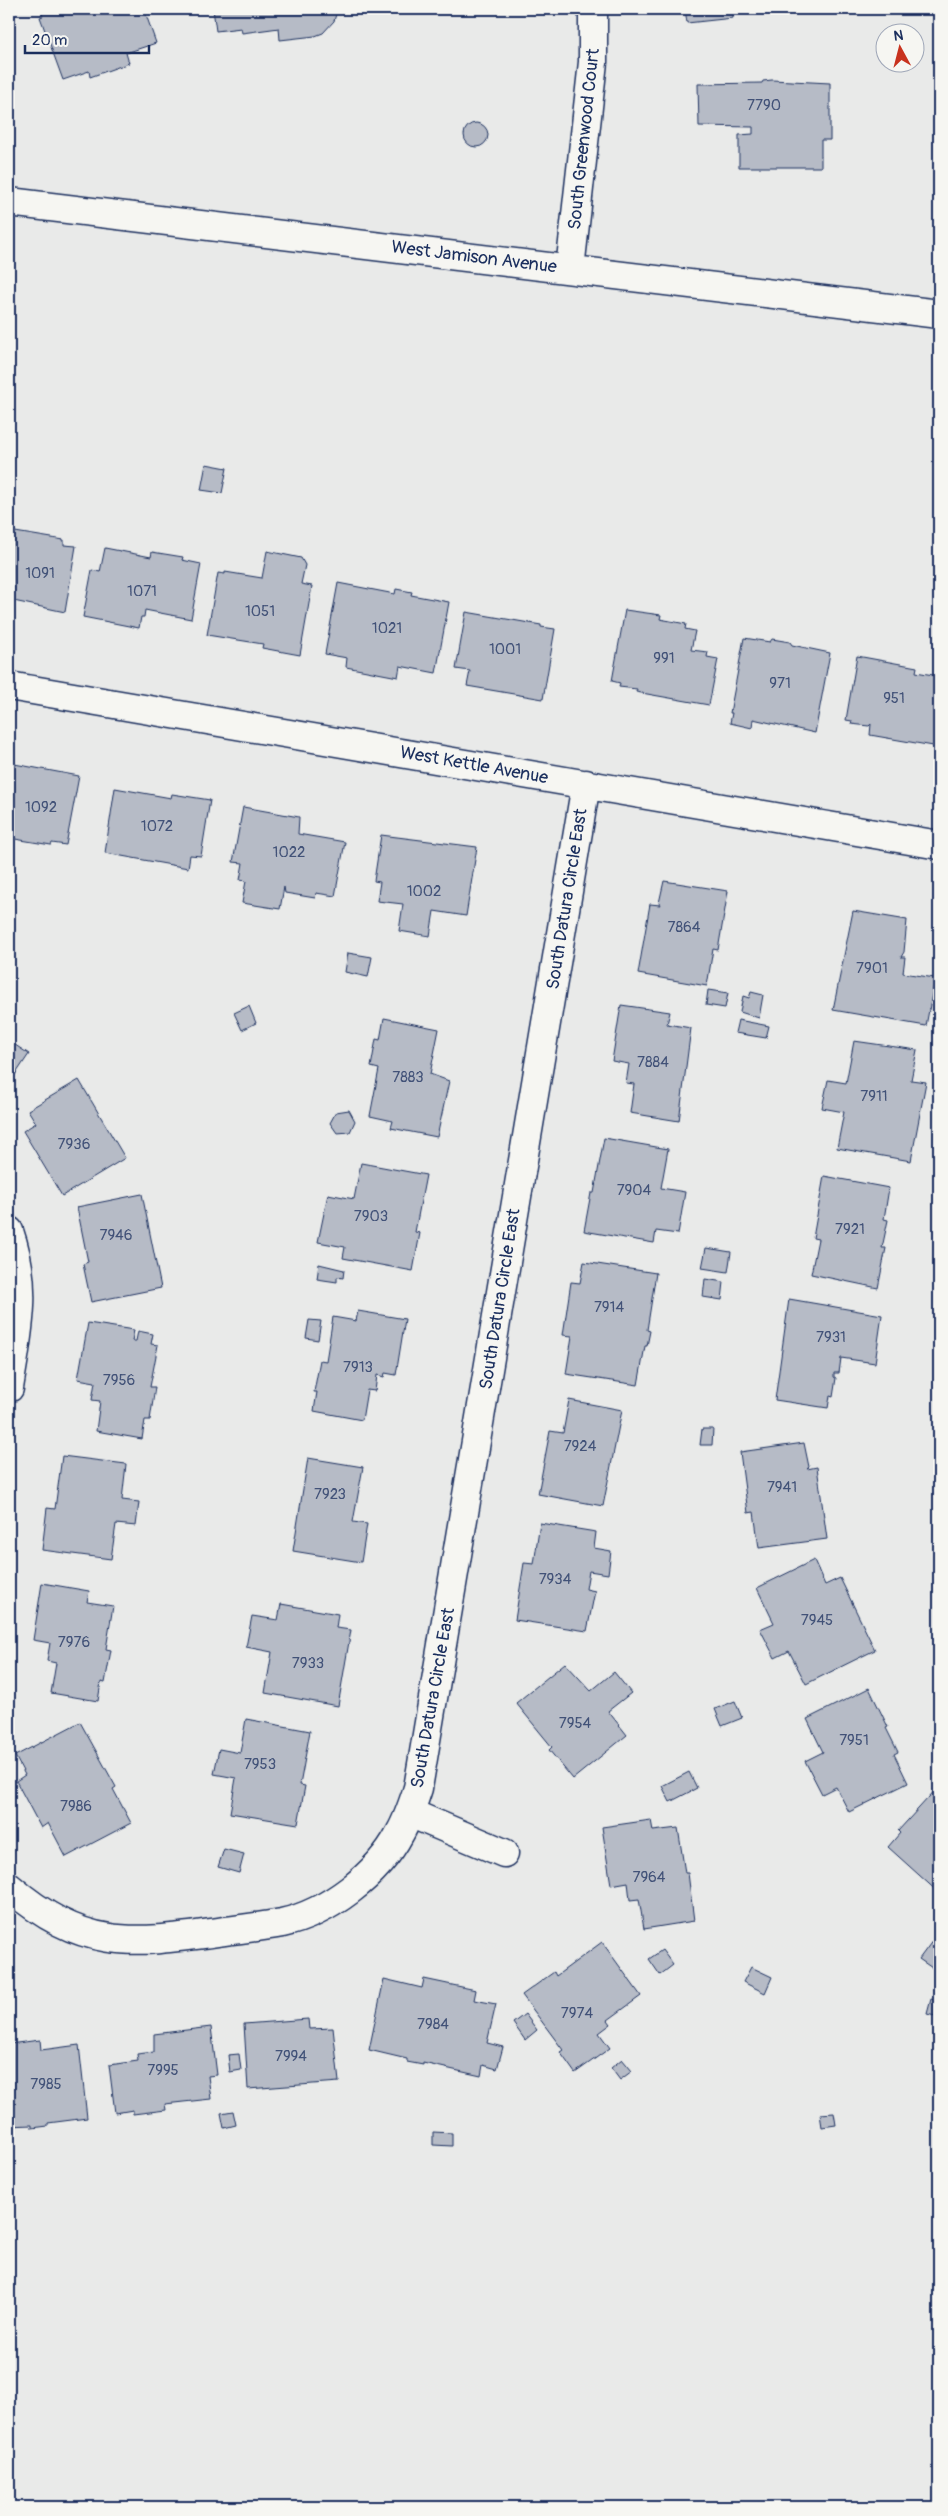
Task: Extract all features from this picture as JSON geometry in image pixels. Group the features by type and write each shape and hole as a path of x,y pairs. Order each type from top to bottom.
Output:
{"street":[{"name":"South Greenwood Court","path":"570,268 593,62 592,9"},
{"name":"West Jamison Avenue","path":"9,202 570,268 939,314"},
{"name":"West Kettle Avenue","path":"9,686 939,845"},
{"name":"South Datura Circle East","path":"9,1887 33,1908 60,1924 87,1934 128,1941 159,1941 283,1923 305,1916 341,1897 367,1877 399,1836 410,1813 418,1788 586,784"},
{"path":"9,1231 17,1255 22,1310 9,1388"},
{"name":"South Datura Circle East","path":"410,1813 504,1853"}],"building":[{"path":"40,9 144,9 156,43 126,53 129,63 90,77 89,71 63,80 40,17 43,16"},
{"path":"213,9 336,9 336,14 334,21 323,33 315,36 280,40 279,28 242,33 241,28 216,31"},
{"path":"685,9 733,9 733,18 687,23"},
{"path":"763,81 830,83 830,140 821,140 821,167 739,167 739,135 753,134 753,127 699,126 698,84 762,83"},
{"path":"476,123 485,126 488,135 485,144 476,147 467,144 464,135 467,126"},
{"path":"206,464 227,468 222,493 201,490"},
{"path":"9,531 64,540 64,545 76,546 65,612 9,600"},
{"path":"105,548 151,557 152,552 183,557 182,560 201,564 191,619 145,610 144,617 141,617 139,628 83,617 92,570 100,572"},
{"path":"267,551 301,558 305,565 301,584 312,586 300,655 262,648 263,644 207,635 218,573 225,574 225,572 262,578"},
{"path":"338,583 395,594 396,589 412,592 411,595 449,602 436,673 400,666 398,677 346,667 347,658 325,654"},
{"path":"625,610 661,615 660,619 686,624 685,629 695,631 691,650 708,652 707,657 718,659 709,705 636,692 637,689 619,687 620,683 612,681"},
{"path":"466,612 555,629 543,699 467,686 470,671 456,669"},
{"path":"744,638 770,642 772,639 790,642 792,645 830,653 815,733 753,719 752,728 730,723 732,713 730,713"},
{"path":"857,656 917,667 916,672 939,676 939,747 870,735 871,724 869,726 851,724 852,721 846,720"},
{"path":"9,763 79,776 66,845 52,843 51,845 9,838"},
{"path":"115,788 171,798 172,794 210,800 201,856 190,855 188,868 105,853"},
{"path":"243,807 299,817 298,834 345,842 335,896 316,893 315,898 285,893 284,887 280,909 242,903 246,881 240,880 243,863 233,862"},
{"path":"381,835 477,847 466,916 434,911 430,936 399,931 403,904 377,901 380,882 374,881"},
{"path":"664,881 728,891 718,950 713,949 707,986 638,974 650,904 660,905"},
{"path":"853,911 907,920 904,952 901,957 905,957 903,973 935,978 926,1026 833,1010"},
{"path":"348,953 372,957 368,977 345,972"},
{"path":"708,990 728,993 725,1008 706,1005"},
{"path":"751,992 763,995 759,1018 740,1012 743,996 749,998"},
{"path":"621,1005 670,1012 667,1024 691,1028 679,1121 630,1113 634,1084 626,1083 629,1064 612,1061"},
{"path":"249,1006 256,1023 242,1030 234,1013"},
{"path":"384,1018 439,1029 430,1074 449,1081 437,1137 391,1128 393,1121 370,1116 379,1069 371,1067 376,1039 380,1040"},
{"path":"738,1020 769,1026 766,1038 735,1033"},
{"path":"9,1041 29,1054 9,1084"},
{"path":"854,1041 917,1050 911,1080 926,1082 911,1161 837,1148 844,1112 822,1108 828,1080 846,1083"},
{"path":"79,1080 125,1158 62,1196 23,1131 36,1123 28,1110"},
{"path":"349,1110 355,1121 350,1132 337,1133 330,1123 336,1112"},
{"path":"604,1138 668,1149 661,1188 685,1192 678,1234 656,1231 654,1243 584,1231 591,1193 594,1193"},
{"path":"361,1163 426,1175 415,1232 420,1233 413,1271 343,1258 345,1247 318,1242 328,1194 354,1199"},
{"path":"824,1176 889,1188 884,1219 888,1220 882,1248 886,1248 878,1288 811,1274 818,1239 813,1238"},
{"path":"142,1194 161,1288 91,1302 83,1264 88,1262 77,1207"},
{"path":"706,1248 731,1252 728,1272 702,1268"},
{"path":"584,1262 656,1273 647,1330 650,1331 647,1346 645,1346 638,1385 566,1374 572,1336 563,1335 571,1282 580,1283"},
{"path":"319,1264 344,1270 343,1278 337,1277 337,1282 317,1279"},
{"path":"705,1279 724,1282 722,1300 703,1297"},
{"path":"789,1299 882,1315 875,1363 841,1358 839,1373 834,1373 836,1378 833,1397 830,1396 828,1408 775,1400"},
{"path":"358,1311 405,1319 396,1375 385,1373 384,1377 377,1375 375,1391 367,1390 362,1420 314,1411 317,1392 314,1392 320,1360 326,1361 333,1317 356,1321"},
{"path":"309,1320 321,1321 318,1340 306,1338"},
{"path":"88,1323 134,1330 132,1341 136,1341 138,1331 153,1334 151,1344 158,1345 150,1387 155,1387 150,1420 145,1420 142,1439 96,1431 100,1401 92,1400 95,1382 78,1379"},
{"path":"569,1400 622,1410 603,1506 538,1494 550,1431 563,1433"},
{"path":"702,1429 713,1429 712,1445 700,1445"},
{"path":"804,1443 809,1467 807,1469 817,1467 827,1539 759,1548 754,1512 748,1513 740,1452"},
{"path":"62,1456 126,1464 122,1500 139,1502 136,1526 116,1524 111,1559 42,1550 47,1508 55,1509"},
{"path":"308,1458 363,1467 353,1522 367,1524 361,1562 293,1551"},
{"path":"540,1523 596,1532 594,1548 611,1551 608,1574 589,1571 586,1589 595,1591 587,1631 515,1620 524,1563 534,1564"},
{"path":"814,1560 825,1585 840,1578 875,1650 806,1684 789,1651 775,1658 760,1629 774,1623 757,1588"},
{"path":"42,1583 89,1591 87,1602 113,1606 106,1649 111,1650 105,1683 101,1682 98,1701 51,1693 56,1663 47,1661 50,1643 33,1640"},
{"path":"281,1604 338,1614 336,1628 351,1630 338,1706 265,1693 272,1652 246,1647 252,1616 278,1620"},
{"path":"565,1663 591,1691 614,1672 631,1693 608,1711 627,1735 573,1779 549,1750 552,1747 516,1703"},
{"path":"869,1688 888,1727 886,1728 898,1752 894,1754 908,1783 849,1812 836,1787 822,1794 805,1761 823,1752 807,1719"},
{"path":"735,1701 742,1718 722,1726 715,1709"},
{"path":"246,1719 310,1731 300,1785 305,1786 298,1824 230,1813 236,1778 214,1774 219,1749 240,1753"},
{"path":"80,1722 116,1787 113,1789 131,1823 66,1857 48,1823 41,1828 16,1781 25,1775 15,1756"},
{"path":"689,1772 697,1788 670,1802 662,1786"},
{"path":"939,1786 939,1893 888,1847 900,1833 898,1831"},
{"path":"651,1820 653,1831 678,1828 685,1873 688,1873 694,1921 644,1929 639,1899 630,1900 628,1882 611,1885 602,1827"},
{"path":"224,1849 244,1854 239,1873 218,1867"},
{"path":"933,1940 939,1944 939,1964 935,1970 919,1959"},
{"path":"602,1942 641,1996 608,2020 611,2024 599,2033 610,2048 575,2073 560,2052 563,2050 522,1995 554,1972 556,1976"},
{"path":"662,1950 673,1965 660,1975 649,1959"},
{"path":"751,1967 772,1977 765,1993 743,1982"},
{"path":"384,1979 422,1988 424,1979 476,1990 474,2000 496,2004 487,2043 503,2047 497,2069 483,2065 481,2076 423,2063 423,2065 407,2062 407,2059 369,2050"},
{"path":"931,1999 939,2001 939,2017 927,2014"},
{"path":"525,2014 537,2030 525,2040 513,2023"},
{"path":"308,2019 309,2029 333,2028 339,2082 248,2089 244,2024"},
{"path":"211,2027 217,2075 208,2076 211,2099 165,2104 166,2110 133,2114 133,2110 115,2113 109,2065 138,2061 137,2054 154,2052 154,2034"},
{"path":"40,2040 41,2050 79,2045 87,2118 48,2123 48,2126 32,2128 32,2125 9,2126 9,2044"},
{"path":"239,2054 241,2070 230,2072 228,2055"},
{"path":"622,2059 632,2071 620,2080 611,2068"},
{"path":"233,2111 236,2125 224,2128 221,2113"},
{"path":"834,2113 836,2125 822,2127 820,2114"},
{"path":"433,2132 452,2133 452,2146 433,2145"}]}
